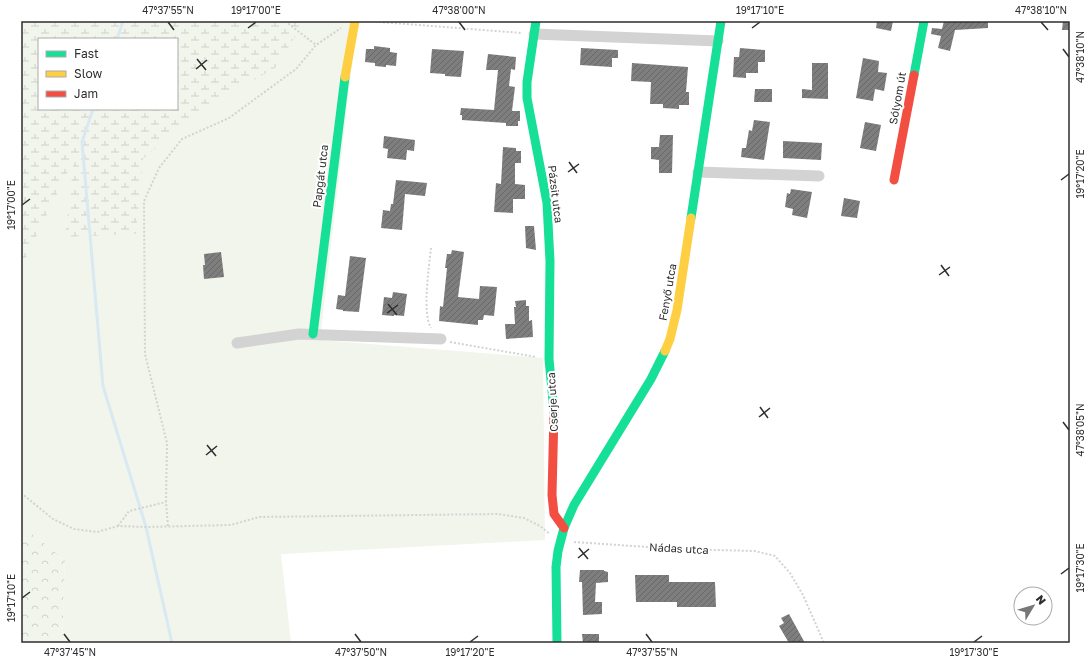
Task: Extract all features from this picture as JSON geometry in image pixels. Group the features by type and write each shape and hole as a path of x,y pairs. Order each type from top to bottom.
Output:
{"street":[{"name":"Pázsit utca","path":"536,21 527,82 527,98 547,203 550,261 549,359"},
{"name":"Fenyő utca","path":"557,643 556,567 564,528 574,505 651,379 670,340 677,310 721,21"},
{"name":"Sólyom út","path":"894,180 924,21"},
{"name":"Papgát utca","path":"312,334 346,67 350,23"},
{"path":"534,34 718,40"},
{"path":"698,172 819,176"},
{"path":"237,342 299,334 441,340"},
{"name":"Cserje utca","path":"549,359 554,410 552,495 554,514 564,528"}],"path":[{"path":"285,21 316,45"},
{"path":"366,21 534,34"},
{"path":"168,526 166,502 167,443 145,354 144,201 159,168 182,139 228,118 296,68 316,45 350,23"},
{"path":"431,248 427,310 428,324 441,340"},
{"name":"Cserje utca","path":"441,340 455,344 549,359"},
{"path":"21,493 53,519 74,528 97,532 118,526 146,527 232,525 259,517 498,514 524,518 540,526 560,542"},
{"path":"118,526 129,511 166,502"},
{"name":"Nádas utca","path":"560,542 677,550 755,551 775,556 790,573 803,595 824,643"}],"green space":[{"path":"21,21 357,21 320,340 543,358 545,540 281,554 291,643 62,643 65,560 21,525"},
{"path":"21,21 305,21 275,68 198,112 143,159 136,234 65,237 74,159 21,268"},
{"path":"21,525 65,560 62,643 21,643"}],"building":[{"path":"877,21 893,21 891,31 876,28"},
{"path":"944,21 988,21 988,28 955,30 950,51 938,48 941,36 931,34 932,28 942,29"},
{"path":"1063,21 1070,21 1070,30 1062,30"},
{"path":"374,46 390,48 390,52 397,53 396,66 375,66 375,63 365,62 366,49 374,49"},
{"path":"581,48 618,50 618,58 612,58 612,67 580,65"},
{"path":"740,48 765,50 765,62 758,62 758,73 746,73 746,78 733,77 734,57 739,57"},
{"path":"432,49 464,51 461,77 430,73"},
{"path":"488,54 516,57 515,70 511,69 509,86 515,87 512,111 520,111 520,121 518,121 518,126 506,126 506,123 462,120 462,115 460,115 461,108 494,110 498,70 486,70"},
{"path":"863,58 879,61 878,72 887,73 884,91 875,89 873,101 856,98"},
{"path":"632,63 688,67 686,92 689,92 689,105 679,105 679,109 663,108 663,104 650,104 651,82 631,81"},
{"path":"812,63 828,63 828,99 802,98 802,89 812,90"},
{"path":"755,89 772,89 772,102 754,102"},
{"path":"754,120 770,122 764,160 741,157 742,148 746,148 749,130 752,131"},
{"path":"865,122 881,125 876,151 860,148"},
{"path":"660,135 673,135 672,173 659,173 659,160 651,159 651,147 659,147"},
{"path":"384,136 415,140 414,151 407,150 406,160 387,158 388,149 383,148"},
{"path":"783,141 822,143 821,160 783,158"},
{"path":"503,147 516,148 516,151 521,151 521,163 515,163 515,184 525,185 525,199 513,199 513,213 494,212 496,183 501,184"},
{"path":"396,180 427,183 425,196 405,194 402,230 381,228 383,210 390,211 391,204 393,204"},
{"path":"791,189 812,192 807,218 792,215 793,209 785,207 787,193 790,194"},
{"path":"844,198 860,201 857,218 841,216"},
{"path":"525,226 534,226 536,250 526,248"},
{"path":"452,250 464,252 458,297 479,299 480,286 497,287 494,316 484,315 483,320 478,320 478,325 439,321 440,306 443,307 447,254 451,254"},
{"path":"221,252 224,277 204,279 204,254"},
{"path":"350,256 366,258 359,312 336,309 338,295 345,296"},
{"path":"393,292 407,294 404,316 382,315 384,297 392,298"},
{"path":"526,300 526,306 529,306 529,321 532,320 533,337 506,339 505,324 515,324 515,301"},
{"path":"580,570 604,570 608,572 608,582 596,583 595,602 602,602 602,614 583,615 582,582 579,582"},
{"path":"635,575 669,575 669,582 715,582 716,607 677,607 677,602 636,602"},
{"path":"789,614 805,643 789,643 779,626 784,623 781,618"},
{"path":"582,634 599,634 599,643 583,643"}],"waterway":[{"path":"117,38 123,21"},
{"path":"93,110 82,142 103,386 146,527 172,643"}],"traffic: fast":[{"path":"536,21 527,82 527,98 547,203 550,261 549,359 554,412"},
{"path":"691,218 721,21"},
{"path":"914,75 924,21"},
{"path":"313,334 345,77"},
{"path":"557,643 556,567 558,551 564,528 574,505 651,379 665,351"}],"traffic: slow":[{"path":"345,77 355,21"},
{"path":"665,351 670,339 677,310 691,218"}],"traffic: jam":[{"path":"894,180 914,75"},
{"path":"554,412 552,495 554,514 564,528"}]}
